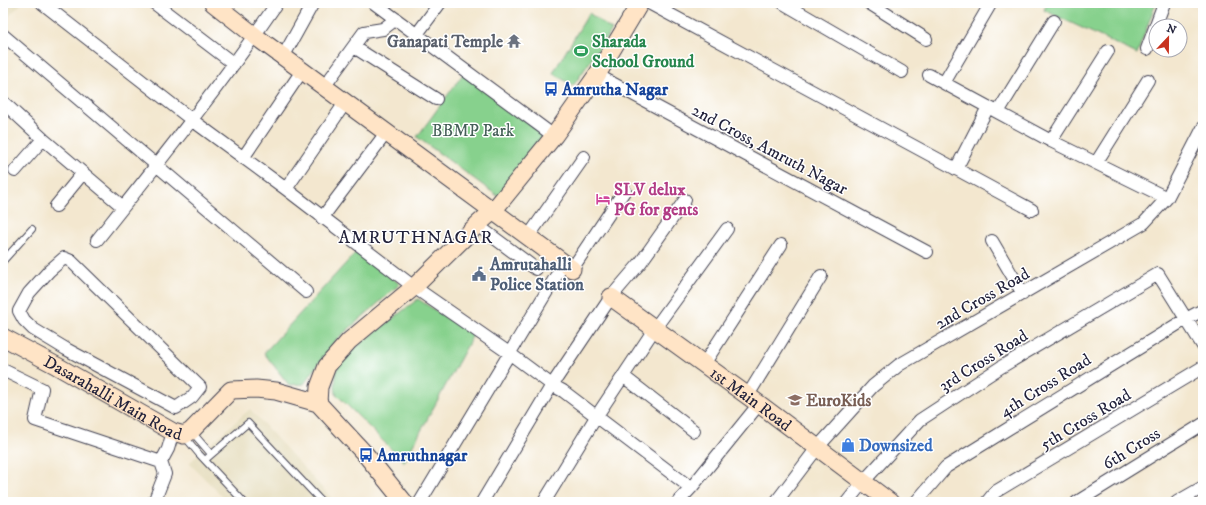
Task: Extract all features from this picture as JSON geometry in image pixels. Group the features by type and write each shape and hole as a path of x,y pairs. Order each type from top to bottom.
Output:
{"street":[{"path":"42,3 192,120 286,189 414,288 509,353 552,385 563,391 691,488"},
{"path":"154,3 234,64"},
{"path":"213,3 345,103 568,266"},
{"path":"97,240 192,120 255,36 277,3"},
{"path":"283,57 313,3"},
{"path":"374,3 554,136"},
{"path":"417,34 440,3"},
{"path":"404,502 366,455 318,402 319,387 326,366 349,341 414,288 493,211 554,136 597,75 640,3"},
{"path":"649,3 1032,210"},
{"path":"783,3 902,72"},
{"path":"869,3 926,39"},
{"path":"944,83 991,3"},
{"path":"1147,49 1164,3"},
{"path":"324,87 364,32 382,29 396,19"},
{"path":"956,169 993,109 1054,21"},
{"path":"3,35 306,292"},
{"path":"354,47 436,99"},
{"path":"1050,141 1108,51"},
{"path":"243,158 302,71"},
{"name":"2nd Cross, Amruth Nagar","path":"597,75 927,252"},
{"path":"929,75 1050,141 1167,198"},
{"path":"1096,164 1148,80"},
{"path":"3,102 43,139 123,207"},
{"path":"286,189 345,103"},
{"name":"2nd Cross Road","path":"776,502 817,448 873,386 899,365 1024,294 1144,223 1167,198 1203,128"},
{"path":"322,218 386,133"},
{"path":"15,171 43,139"},
{"path":"528,237 584,157"},
{"path":"56,206 83,173"},
{"path":"420,502 509,353 568,266 626,190"},
{"path":"482,502 552,385 611,297 641,262 685,200"},
{"path":"477,225 536,269"},
{"path":"544,502 596,417 655,328 727,229"},
{"path":"992,241 1024,294"},
{"path":"704,364 782,245"},
{"path":"64,258 71,261 200,387 192,396 176,408 66,349 32,329 24,320 19,311 29,293 49,271 64,258"},
{"name":"3rd Cross Road","path":"847,502 863,482 920,420 1001,367 1158,274 1186,319"},
{"path":"678,502 691,488 753,400 821,276"},
{"name":"1st Main Road","path":"611,297 890,502"},
{"name":"4th Cross Road","path":"916,502 946,467 1203,310"},
{"path":"1186,319 1203,346"},
{"name":"Dasarahalli Main Road","path":"3,337 182,433 231,390 256,389 276,391 318,402"},
{"path":"50,362 52,341"},
{"path":"50,362 66,349"},
{"name":"5th Cross Road","path":"987,502 995,492 1203,367"},
{"path":"3,370 42,389 35,420 162,462"},
{"path":"623,376 694,431"},
{"name":"6th Cross","path":"1077,502 1203,424"},
{"path":"154,502 165,474 162,462 168,449 182,433"},
{"path":"1177,502 1203,487"}],"lane":[{"path":"3,261 32,229"},
{"path":"204,460 248,423 322,502"},
{"path":"182,433 211,454"},
{"path":"182,433 204,460 244,502"}],"shaded area":[{"path":"3,3 22,3 3,22"},
{"path":"250,409 335,502 228,502 189,463"}],"green space":[{"path":"1047,3 1156,3 1150,18 1148,18 1148,24 1137,54 1044,10"},
{"name":"Sharada School Ground","path":"589,13 612,30 573,86 553,73"},
{"name":"BBMP Park","path":"463,74 545,135 499,197 417,137"},
{"path":"357,251 400,284 335,341 304,384 289,385 264,353"},
{"path":"418,299 473,335 404,462 336,394 336,372 339,365 348,353"}],"place":[{"name":"Ganapati Temple","path":"514,41"},
{"name":"Sharada School Ground","path":"581,51"},
{"name":"Amrutha Nagar","path":"551,89"},
{"name":"SLV delux PG for gents","path":"603,199"},
{"name":"Amrutahalli Police Station","path":"479,274"},
{"name":"EuroKids","path":"795,400"},
{"name":"Downsized","path":"848,445"},
{"name":"Amruthnagar","path":"366,455"}],"district":[{"name":"AMRUTHNAGAR","path":"416,237"}]}
